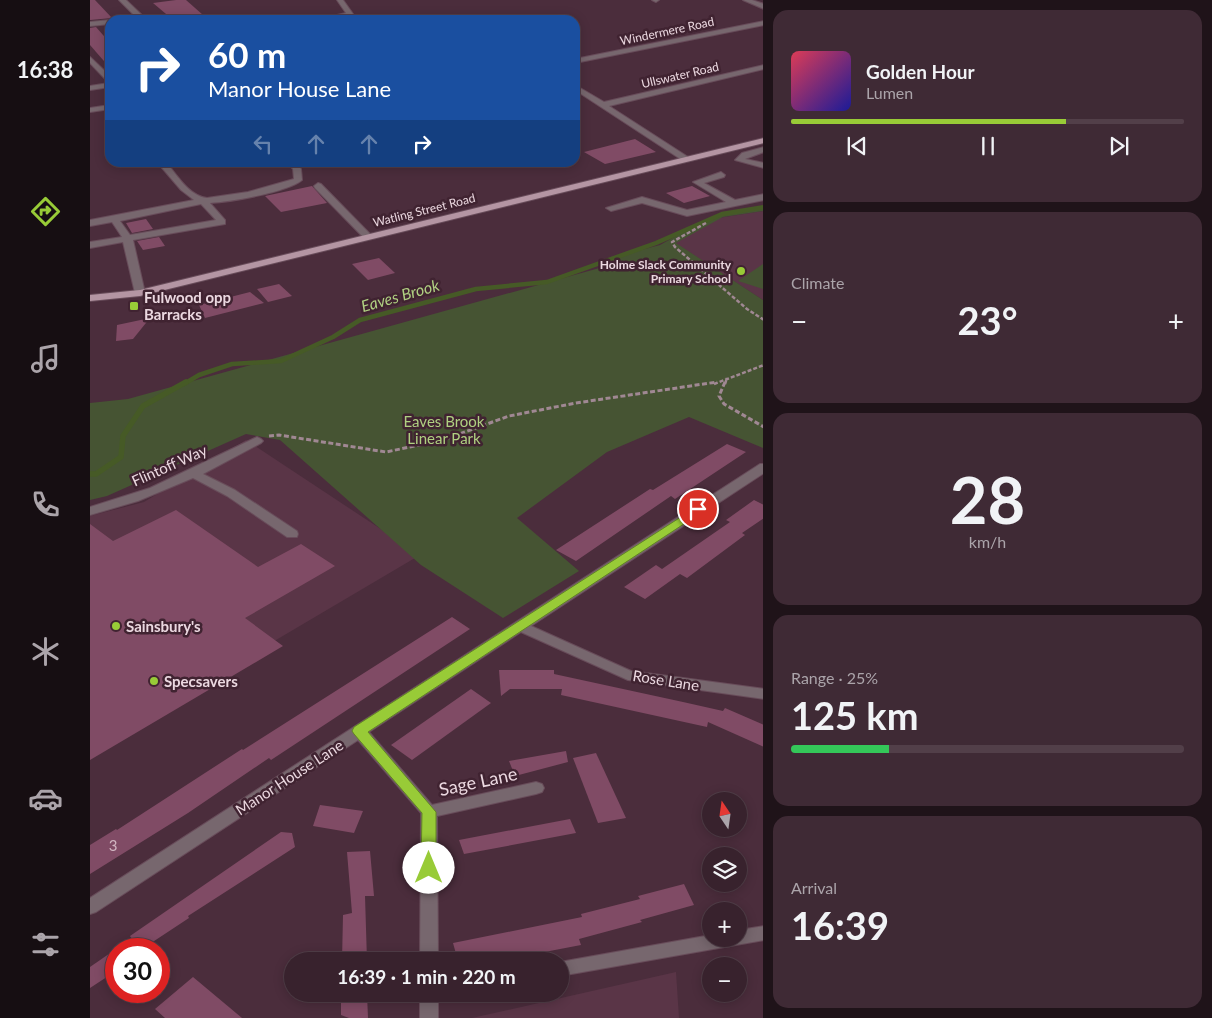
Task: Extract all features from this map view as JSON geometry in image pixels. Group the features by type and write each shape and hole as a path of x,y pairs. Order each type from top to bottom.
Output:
{"main road":[{"name":"Watling Street Road","path":"90,298 140,293 763,140"}],"street":[{"path":"340,0 350,14 345,15"},
{"path":"746,0 763,7"},
{"path":"124,1 139,15"},
{"path":"90,24 105,22"},
{"name":"Windermere Road","path":"580,60 763,23"},
{"path":"90,59 105,76"},
{"name":"Ullswater Road","path":"602,105 763,68"},
{"path":"90,88 105,86"},
{"path":"580,90 685,159"},
{"path":"90,110 105,108"},
{"path":"763,149 745,155 739,160 763,166"},
{"path":"90,245 127,237 222,222 202,201 189,194 165,167"},
{"path":"90,223 282,187 298,180 295,167"},
{"path":"720,175 697,182 734,203"},
{"path":"318,186 368,237"},
{"path":"611,208 642,200 687,212 763,197"},
{"path":"114,218 127,237 140,293"},
{"name":"Flintoff Way","path":"90,511 117,505 194,474 257,441"},
{"name":"Manor House Lane","path":"90,906 763,466"},
{"path":"194,474 231,494 292,534"},
{"name":"Rose Lane","path":"519,626 628,675 763,694"},
{"path":"359,731 429,812 429,952"},
{"name":"Sage Lane","path":"429,812 536,788"},
{"path":"747,936 763,933"},
{"path":"569,967 702,944"},
{"path":"429,1002 429,1018"}],"path":[{"path":"712,220 672,242 674,248 747,309 763,320"},
{"path":"257,441 263,436 279,435 386,452 443,440 509,416 576,403 713,384 763,365"},
{"path":"727,378 719,396 724,404 763,427"}],"shaded area":[{"name":"Holme Slack Community Primary School","path":"763,211 763,300 675,243 718,218"},
{"path":"246,440 420,555 90,750 90,516 144,502"},
{"path":"676,972 679,1018 472,1018 543,1002 569,1002 569,996"}],"green space":[{"name":"Eaves Brook Linear Park","path":"763,207 763,211 723,217 676,243 763,300 763,448 689,417 607,452 517,518 579,571 503,618 421,565 280,440 246,434 107,496 90,500 90,403 128,399 603,267 626,254 660,245 696,225 727,213"},
{"path":"763,264 763,289 738,281"}],"building":[{"path":"90,0 95,0 109,15 105,15 105,19 90,20"},
{"path":"186,0 203,15 167,15 153,3"},
{"path":"96,27 105,37 105,62 90,45 90,28"},
{"path":"635,139 656,152 605,164 584,152"},
{"path":"312,186 327,203 281,212 265,196"},
{"path":"692,186 710,196 684,203 666,193"},
{"path":"146,219 153,229 132,233 126,223"},
{"path":"159,237 165,246 143,250 137,241"},
{"path":"379,258 395,273 368,280 352,264"},
{"path":"279,284 292,296 268,302 257,289"},
{"path":"250,292 264,303 205,318 199,305"},
{"path":"150,318 133,339 116,341 117,325"},
{"path":"727,444 746,452 675,499 671,496 576,561 556,550 650,489 653,490"},
{"path":"754,500 763,504 763,519 742,533 745,535 687,578 680,574 645,599 624,587 656,565 662,569 730,522 726,520"},
{"path":"176,510 258,567 301,544 335,566 245,618 283,646 90,760 90,524 113,541"},
{"path":"452,617 470,629 271,760 269,758 188,813 90,874 90,845 117,830"},
{"path":"499,670 554,670 554,674 723,711 725,708 763,725 763,747 708,722 707,727 561,695 562,689 510,689 501,696"},
{"path":"471,689 491,703 412,760 391,745"},
{"path":"566,751 568,762 515,776 509,761"},
{"path":"596,753 626,818 598,823 573,758"},
{"path":"320,805 363,811 354,833 313,826"},
{"path":"570,819 576,833 464,854 459,840"},
{"path":"281,832 292,833 295,847 188,916 189,918 159,938 131,938 130,936"},
{"path":"370,851 374,896 365,896 367,952 342,952 343,915 352,913 347,852"},
{"path":"684,884 694,905 640,920 642,922 579,939 581,945 545,952 456,952 453,943 582,917 581,914 640,899 638,896"},
{"path":"105,957 105,978 90,988 90,967"},
{"path":"193,977 242,1018 165,1018 155,1009 162,1003 170,1003 170,996"},
{"path":"341,1002 367,1002 368,1018 349,1018 341,1015"}],"waterway":[{"name":"Eaves Brook","path":"184,384 199,375 232,364 281,361 333,337 360,320 476,289 547,282 656,243 722,214 763,207"},
{"name":"Eaves Brook","path":"90,474 96,474 121,457 123,436 143,406 186,382"}],"place":[{"name":"Holme Slack Community Primary School","path":"741,271"},
{"name":"Fulwood opp Barracks","path":"134,306"},
{"name":"Sainsbury's","path":"116,626"},
{"name":"Specsavers","path":"154,681"}],"route":[{"path":"429,868 429,812 359,731 698,509"}]}
